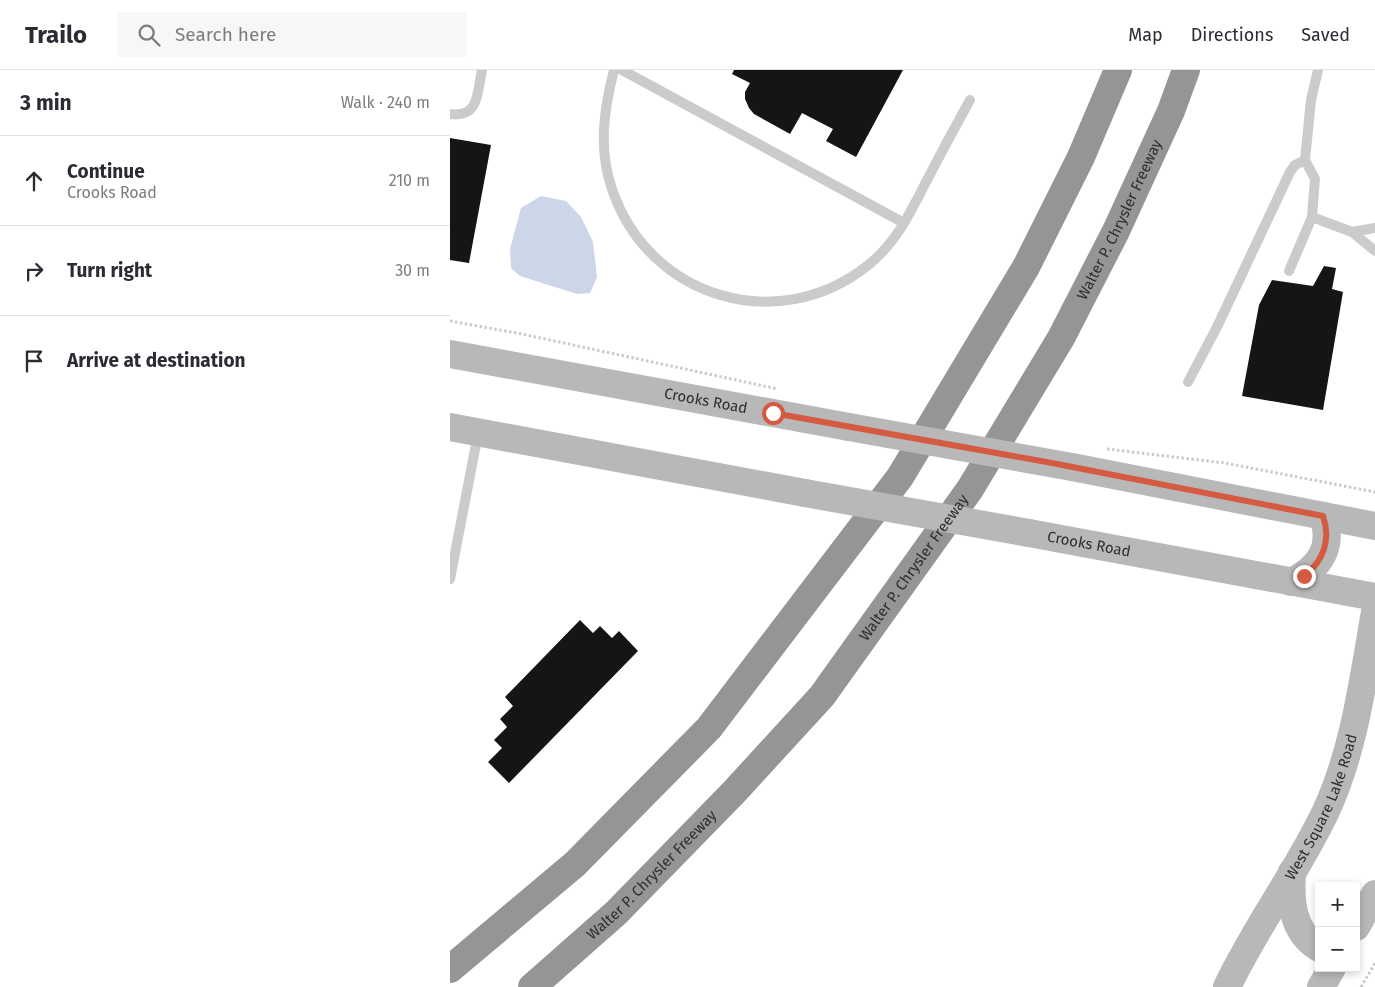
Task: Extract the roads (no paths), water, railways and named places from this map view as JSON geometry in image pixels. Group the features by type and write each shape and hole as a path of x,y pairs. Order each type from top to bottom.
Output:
{"highway":[{"path":"450,969 575,864 709,728 900,477 1026,267 1081,157 1118,70"},
{"name":"Walter P. Chrysler Freeway","path":"532,987 616,913 734,792 822,696 970,489 1069,322 1120,222 1170,111 1186,70"}],"main road":[{"name":"Crooks Road","path":"450,354 1072,467 1375,526"},
{"name":"Crooks Road","path":"450,427 1375,597"},
{"path":"1291,582 1304,576 1320,560 1325,549 1327,537 1327,526 1323,516"},
{"name":"West Square Lake Road","path":"1228,987 1244,954 1326,809 1346,757 1358,707 1375,612"},
{"path":"1292,872 1292,901 1298,923 1302,934 1315,946"},
{"path":"1360,920 1375,894"},
{"path":"1321,987 1330,972"}],"lane":[{"path":"450,114 460,115 470,111 475,105 482,70"},
{"path":"614,70 604,116 603,143 612,189 620,210 641,242 670,268 714,294 765,303 780,302 813,294 849,278 867,266 885,250 904,224 970,100"},
{"path":"622,70 904,224"},
{"path":"1289,271 1312,217 1315,179 1305,160 1311,100 1318,70"},
{"path":"1188,382 1217,327 1290,172 1296,165 1305,160"},
{"path":"1312,217 1352,232 1375,251"},
{"path":"1352,232 1375,228"},
{"path":"450,575 478,433"}],"water":[{"path":"541,196 566,201 581,217 593,242 597,277 590,293 577,294 520,276 511,268 510,249 521,208"}]}
